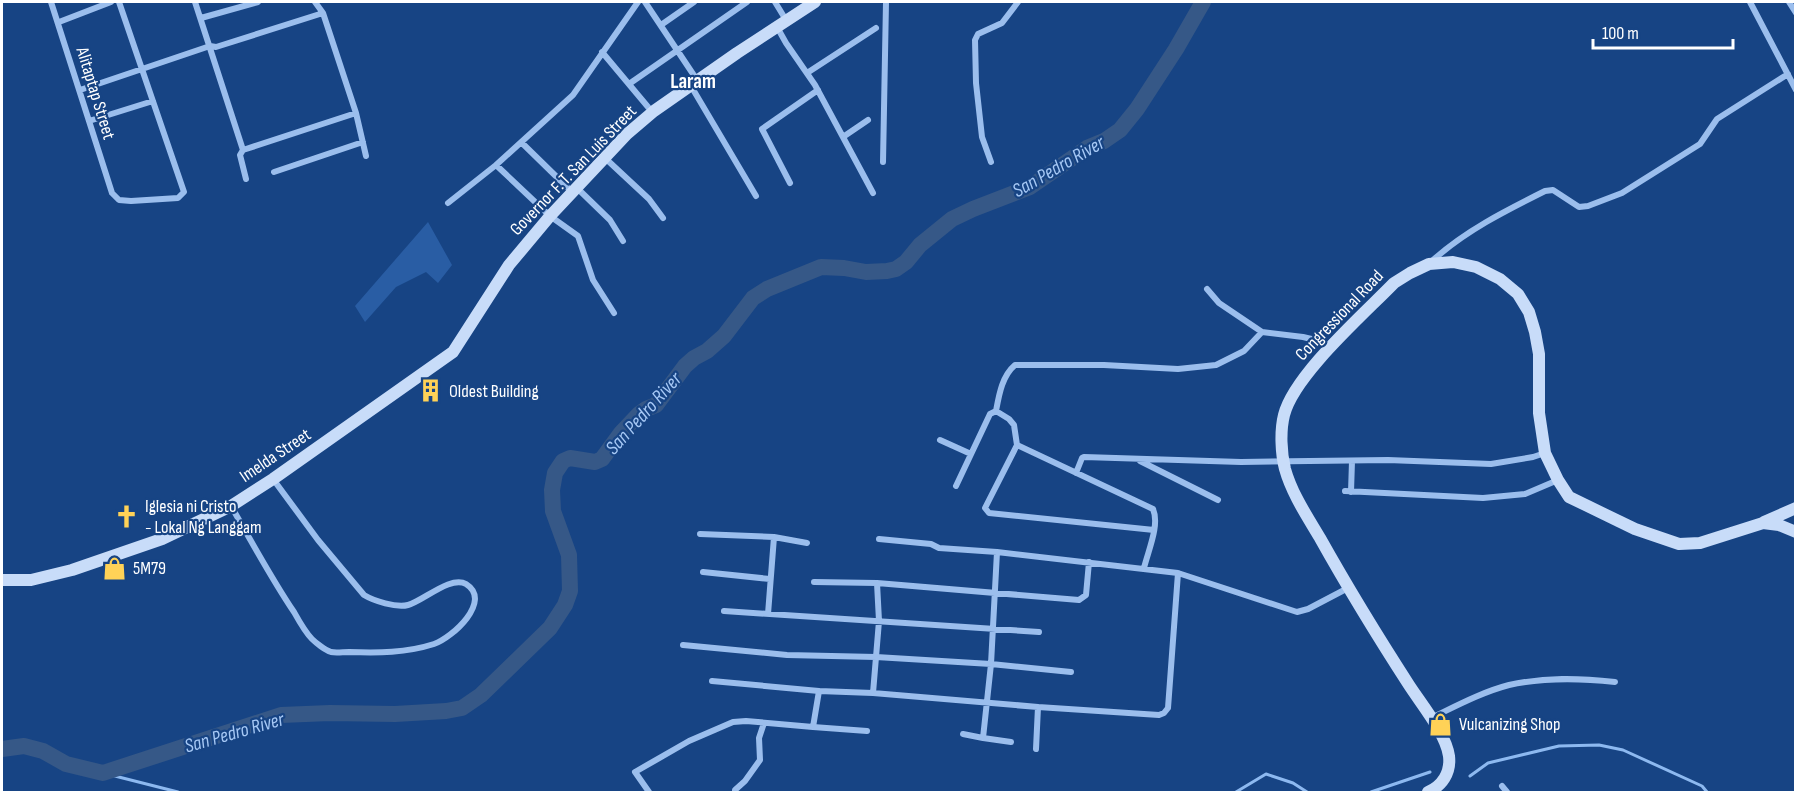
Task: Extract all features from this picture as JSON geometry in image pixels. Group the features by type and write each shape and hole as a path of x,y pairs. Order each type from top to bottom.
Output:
{"main road":[{"name":"Governor F. T. San Luis Street","path":"509,265 573,188 627,134 654,111 814,2"},
{"name":"Congressional Road","path":"1428,792 1443,781 1449,765 1448,750 1431,718 1348,588 1293,490 1284,461 1283,418 1290,398 1304,378 1330,349 1394,284 1429,264 1453,261 1476,267 1500,279 1518,294 1529,312 1539,354 1539,413 1545,453 1569,497 1581,504 1635,529 1679,544 1700,543 1763,523 1796,508"},
{"name":"Imelda Street","path":"2,580 31,580 72,570 162,539 231,506 453,352 509,265"},
{"path":"1794,531 1792,518 1796,508"},
{"path":"1763,523 1779,525 1794,531"}],"street":[{"name":"Alitaptap Street","path":"51,2 112,193 119,200 178,198 184,192 153,101"},
{"path":"58,22 111,2"},
{"path":"89,121 153,101 119,2"},
{"path":"195,2 243,150"},
{"path":"201,18 258,2"},
{"path":"315,2 322,13 356,113 366,156"},
{"path":"448,203 522,143 573,95 638,2"},
{"path":"645,2 677,50 756,196"},
{"path":"661,25 694,2"},
{"path":"629,84 747,2"},
{"path":"776,2 782,23 807,73 873,193"},
{"path":"883,162 886,2"},
{"path":"991,162 982,137 980,100 976,83 975,40 978,34 1002,23 1018,2"},
{"path":"1750,2 1791,76 1796,90"},
{"path":"1789,2 1796,13"},
{"path":"80,90 210,46 216,48 322,13"},
{"path":"807,73 876,28"},
{"path":"602,52 648,107"},
{"path":"1429,264 1445,250 1493,217 1545,191 1553,190 1579,207 1588,206 1622,193 1700,144 1717,119 1791,76"},
{"path":"790,183 762,129 818,90"},
{"path":"246,179 240,155 243,150 356,113"},
{"path":"843,137 868,120"},
{"path":"274,172 363,142"},
{"path":"522,143 610,220 623,241"},
{"path":"605,158 649,200 663,218"},
{"path":"496,165 550,216 578,236 593,280 614,313"},
{"path":"1207,289 1219,303 1262,332 1324,342 1330,349"},
{"path":"956,486 990,414 996,411 1003,382 1009,370 1015,365 1104,365 1178,369 1216,365 1244,351 1262,332"},
{"path":"996,411 1014,425 1017,445 985,508 989,513 1154,530"},
{"path":"940,440 971,454"},
{"path":"1017,445 1153,509 1156,514 1154,530 1144,568"},
{"path":"1076,473 1083,457 1241,462 1352,460 1491,464 1545,453"},
{"path":"1136,459 1218,500"},
{"path":"1352,460 1348,492 1484,498 1525,494 1558,480"},
{"path":"231,506 285,599 312,639 331,652 394,653 436,644 459,628 473,609 473,592 466,584 460,582 442,587 407,606 370,599 364,595 318,540 273,479"},
{"path":"700,534 774,537 807,543"},
{"path":"768,614 774,537"},
{"path":"879,539 931,544 939,548 997,552 1178,573 1297,612 1308,609 1348,588"},
{"path":"983,738 991,664 997,552"},
{"path":"814,582 878,583 1079,600 1086,595 1089,562"},
{"path":"703,572 770,579"},
{"path":"712,681 987,704 1159,715 1168,708 1178,573"},
{"path":"873,693 879,621 878,583"},
{"path":"724,611 1039,632"},
{"path":"683,645 788,655 876,657 991,664 1071,672"},
{"path":"1431,718 1508,686 1564,678 1616,682"},
{"path":"813,727 819,691"},
{"path":"1036,749 1038,707"},
{"path":"649,792 635,772 689,741 733,722 746,721 867,731"},
{"path":"735,792 760,760 759,738 764,723"},
{"path":"963,734 1011,742"},
{"path":"1502,786 1507,792"}],"shaded area":[{"path":"428,222 452,265 438,283 426,272 396,287 365,322 355,306"}],"waterway":[{"name":"San Pedro River","path":"2,749 24,746 43,751 66,764 103,773 281,715 395,714 462,708 481,695 550,628 565,605 570,591 569,555 553,511 552,490 555,473 563,461 570,458 595,462 602,459 621,433 639,414 656,405 685,366 724,336 753,298 767,289 821,267 866,272 896,269 906,262 920,245 952,219 1030,187 1087,148 1104,141 1120,130 1137,109 1176,49 1203,2"},
{"path":"1470,776 1488,763 1559,746 1599,745 1623,750 1702,786 1707,792"},
{"path":"1371,792 1430,772"},
{"path":"103,773 178,792"},
{"path":"1236,792 1266,774 1293,783 1307,792"}],"place":[{"name":"Oldest Building","path":"431,391"},
{"name":"Iglesia ni Cristo - Lokal Ng Langgam","path":"127,516"},
{"name":"5M79","path":"115,568"},
{"name":"Vulcanizing Shop","path":"1441,724"}],"district":[{"name":"Laram","path":"693,81"}]}
